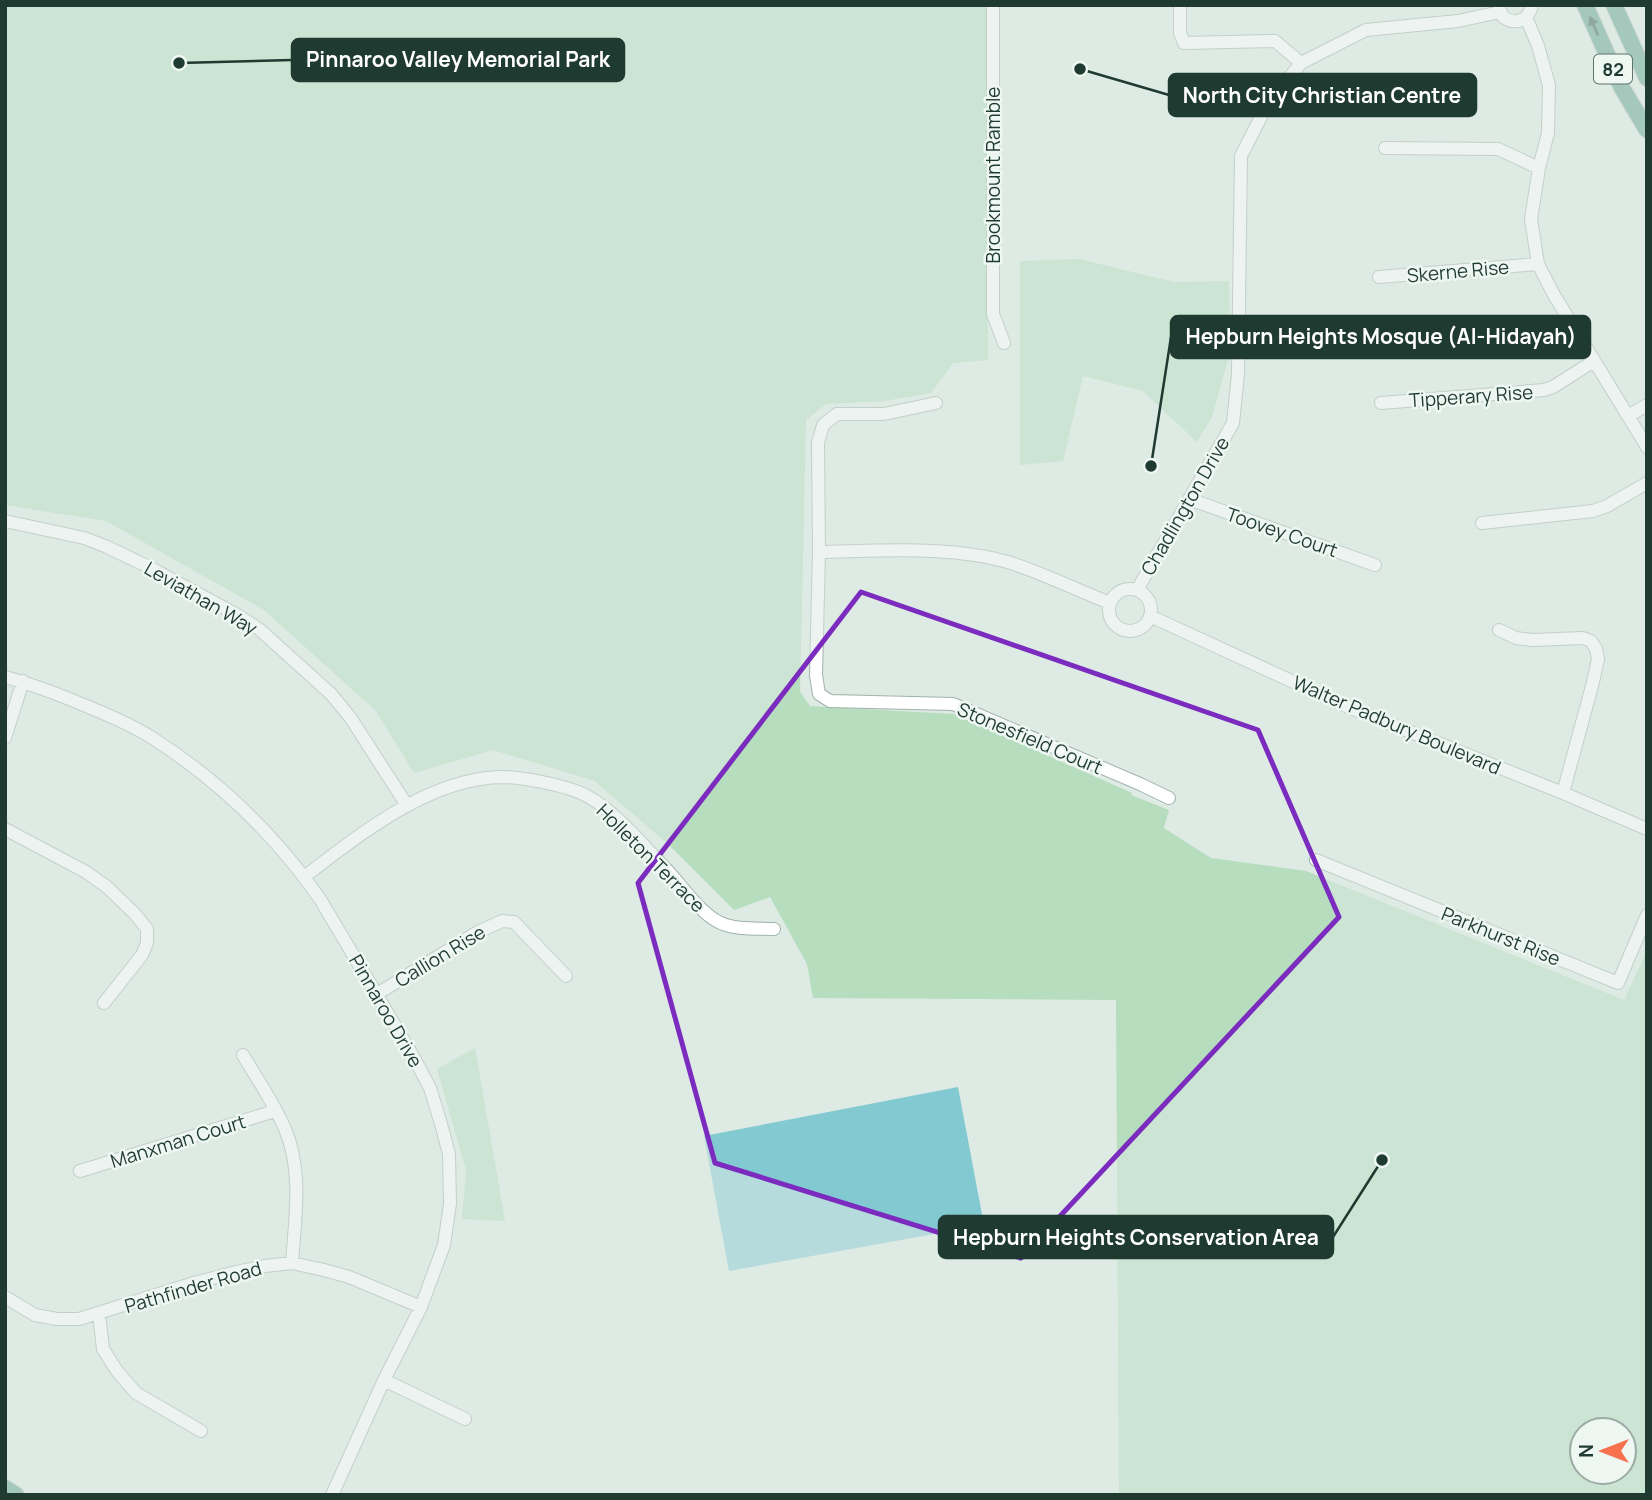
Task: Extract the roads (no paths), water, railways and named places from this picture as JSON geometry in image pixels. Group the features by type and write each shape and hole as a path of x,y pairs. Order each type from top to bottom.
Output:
{"main road":[{"name":"82","path":"1585,5 1622,88 1647,131"},
{"name":"82","path":"1614,5 1647,78"},
{"path":"5,1488 16,1495"}],"street":[{"name":"Brookmount Ramble","path":"993,5 993,314 1004,343"},
{"path":"1180,5 1180,33 1184,43 1275,41 1301,63 1366,30 1458,21 1499,8 1508,20 1514,22 1526,17 1532,5"},
{"path":"1526,17 1549,85 1548,133 1531,219 1538,264 1553,295 1647,447"},
{"name":"Chadlington Drive","path":"1137,590 1233,423 1238,374 1241,156 1266,107 1301,63"},
{"path":"1385,148 1498,149 1539,168"},
{"name":"Skerne Rise","path":"1379,277 1538,264"},
{"name":"Tipperary Rise","path":"1381,403 1544,390 1594,360"},
{"path":"936,403 884,414 837,414 823,425 818,443 819,552 921,551 973,555 1010,563 1110,603"},
{"path":"1628,416 1647,405"},
{"path":"1482,523 1593,511 1647,483"},
{"name":"Toovey Court","path":"1189,499 1375,565"},
{"name":"Leviathan Way","path":"5,521 84,538 105,546 151,568 259,629 331,694 350,717 406,804"},
{"name":"Stonesfield Court","path":"819,552 816,675 819,694 830,701 953,704 1169,798"},
{"path":"1126,589 1137,590 1148,599 1150,616 1141,627 1127,630 1119,628 1109,610 1110,603 1119,592 1126,589"},
{"name":"Walter Padbury Boulevard","path":"1150,616 1348,707 1647,829"},
{"path":"1499,630 1516,638 1533,640 1583,638 1591,641 1596,649 1598,659 1593,682 1563,793"},
{"name":"Pinnaroo Drive","path":"5,677 51,691 153,738 232,800 267,833 320,899 414,1056 429,1088 449,1154 450,1204 444,1245 421,1307 384,1380 332,1495"},
{"path":"5,738 23,681"},
{"name":"Holleton Terrace","path":"304,877 406,804 427,794 498,777 525,779 586,795 606,808 711,918 726,925 774,929"},
{"path":"5,829 86,872 107,887 147,929 147,943 142,956 104,1003"},
{"name":"Parkhurst Rise","path":"1316,860 1618,983 1647,915"},
{"name":"Callion Rise","path":"377,994 476,933 502,921 514,922 566,975"},
{"path":"243,1055 285,1129 292,1148 296,1172 292,1263"},
{"name":"Manxman Court","path":"80,1171 275,1111"},
{"name":"Pathfinder Road","path":"5,1297 35,1315 79,1319 194,1283 265,1266 292,1263 349,1277 421,1307"},
{"path":"99,1314 103,1349 136,1393 201,1431"},
{"path":"384,1380 465,1419"}],"water":[{"path":"958,1087 984,1225 729,1271 704,1136"}],"place":[{"name":"Pinnaroo Valley Memorial Park","path":"179,63"},
{"name":"North City Christian Centre","path":"1080,69"},
{"name":"Hepburn Heights Mosque (Al-Hidayah)","path":"1151,466"},
{"name":"Hepburn Heights Conservation Area","path":"1382,1160"}]}
